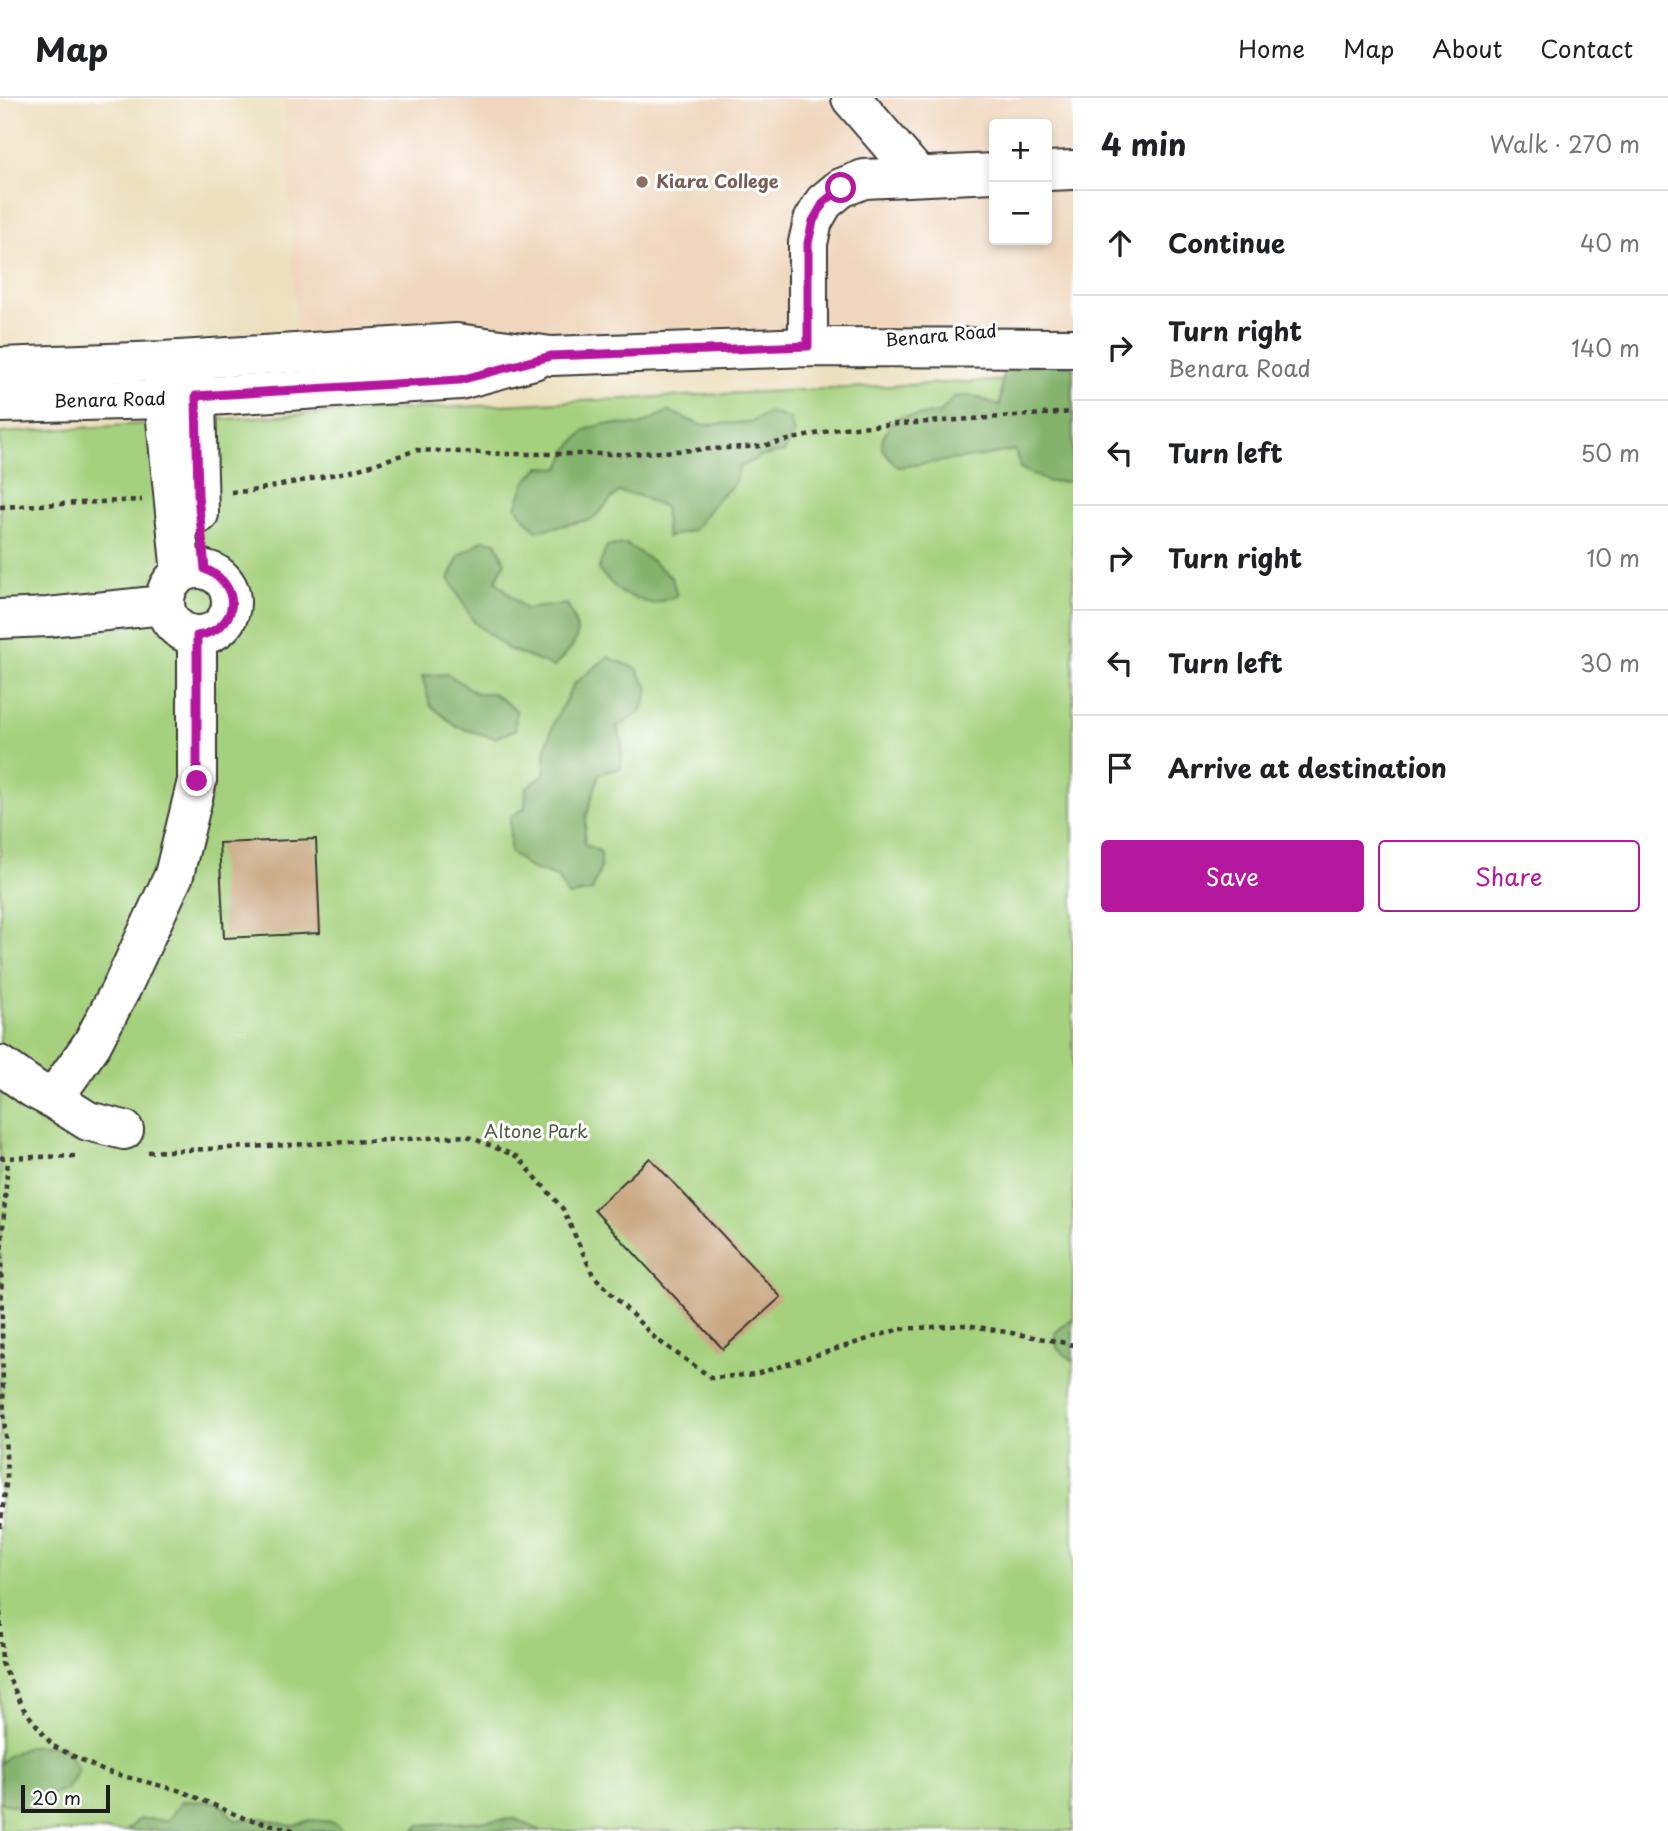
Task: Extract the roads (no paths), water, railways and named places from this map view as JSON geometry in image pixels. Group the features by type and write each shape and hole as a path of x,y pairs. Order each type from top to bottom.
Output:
{"main road":[{"path":"851,98 918,176"},
{"path":"1052,171 1073,170"},
{"path":"808,346 808,243 813,221 824,202 841,188 864,179 989,173"},
{"name":"Benara Road","path":"0,367 178,360 457,343 551,356 808,346 1073,325"},
{"name":"Benara Road","path":"808,346 1073,348"},
{"name":"Benara Road","path":"0,403 180,398 460,380 551,356"},
{"path":"0,619 48,617 183,582 216,574 225,583 230,594 228,618 210,634 197,636 174,627 167,617 183,582 185,496 178,360"},
{"path":"53,1099 92,1044 123,985 174,874 197,781 197,636"},
{"path":"0,1065 88,1121 132,1141"}],"place":[{"name":"Kiara College","path":"642,182"}],"park label":[{"name":"Altone Park","path":"536,1132"}]}
